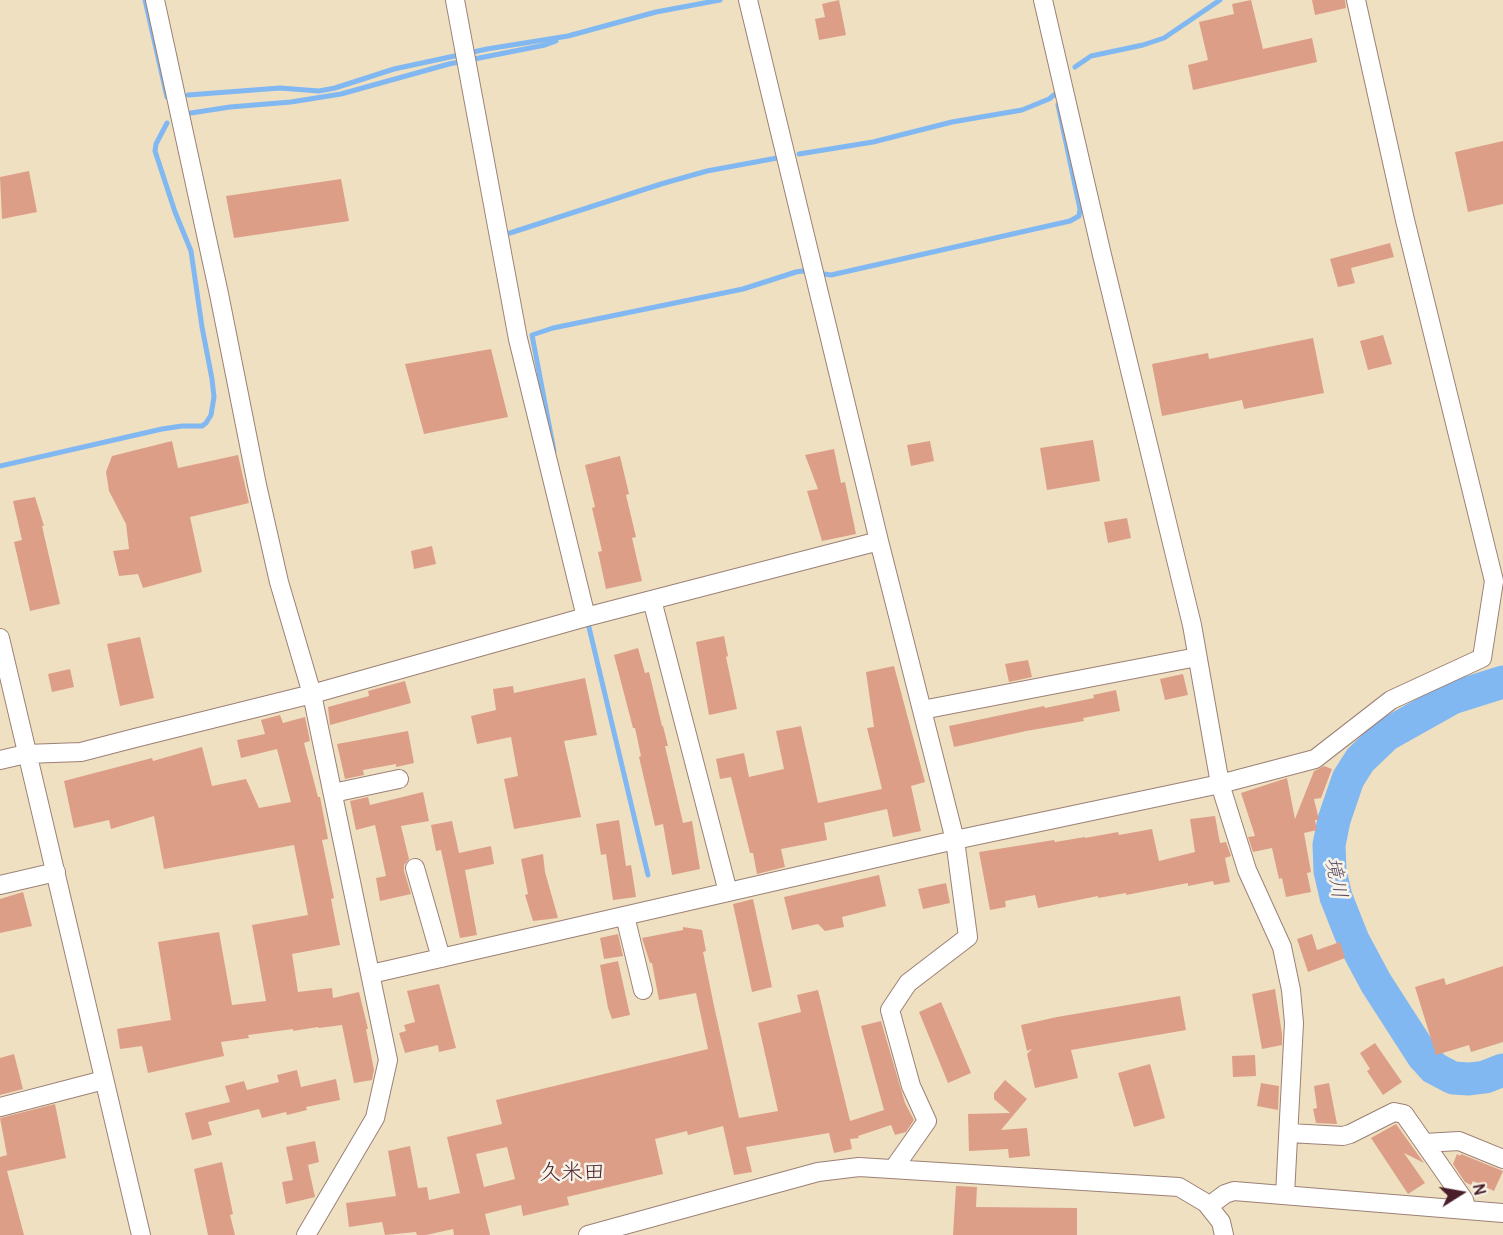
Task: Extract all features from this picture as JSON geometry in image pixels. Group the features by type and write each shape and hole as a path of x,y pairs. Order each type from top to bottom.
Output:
{"street":[{"path":"155,0 219,294 259,496 279,582 312,694 388,1060 375,1118 306,1235"},
{"path":"455,0 518,339 586,617"},
{"path":"748,0 879,541 955,840 968,937 908,983 890,1010 911,1086 927,1121 894,1168"},
{"path":"1043,0 1192,625 1220,784 1247,870 1282,947 1291,990 1294,1023 1285,1195"},
{"path":"371,974 955,840 1220,784 1315,759 1391,700 1482,658 1498,580 1405,220 1356,0"},
{"path":"0,760 26,754 81,752 312,694 586,617 879,541"},
{"path":"652,600 728,892"},
{"path":"0,638 141,1235"},
{"path":"922,710 1197,657"},
{"path":"333,793 399,780"},
{"path":"415,868 441,958"},
{"path":"0,885 56,873"},
{"path":"625,916 643,990"},
{"path":"0,1107 104,1080"},
{"path":"1289,1133 1342,1136 1394,1112 1404,1114 1464,1200 1467,1210"},
{"path":"1424,1143 1459,1141 1503,1159"},
{"path":"588,1235 818,1172 859,1167 1179,1187 1195,1195 1209,1206 1221,1222 1224,1235"},
{"path":"1209,1206 1225,1194 1234,1191 1503,1213"}],"building":[{"path":"839,0 846,35 819,40 815,19 825,17 822,4"},
{"path":"1251,0 1263,49 1312,38 1317,62 1193,90 1188,65 1208,60 1199,22 1234,14 1232,4"},
{"path":"1312,0 1345,0 1346,8 1315,15"},
{"path":"1503,141 1503,204 1468,212 1455,152"},
{"path":"29,171 37,212 2,219 0,177"},
{"path":"341,179 349,221 234,238 226,196"},
{"path":"1390,243 1394,257 1351,268 1355,283 1338,287 1330,259"},
{"path":"1383,335 1392,364 1368,370 1360,341"},
{"path":"1313,338 1324,393 1244,409 1242,400 1162,416 1152,364 1208,353 1209,359"},
{"path":"491,349 508,417 424,434 405,364"},
{"path":"1093,440 1100,481 1047,490 1040,448"},
{"path":"172,441 178,468 238,455 249,503 190,517 202,572 143,588 138,574 119,576 113,551 129,549 126,524 109,491 106,472 112,456"},
{"path":"930,441 934,461 911,466 907,445"},
{"path":"834,449 841,483 845,482 856,534 822,541 807,491 818,489 805,455"},
{"path":"620,456 636,537 632,538 642,581 606,589 598,552 602,551 592,508 595,507 585,465"},
{"path":"35,497 44,526 42,526 60,604 30,611 14,542 22,540 13,501"},
{"path":"1127,518 1131,538 1108,543 1104,522"},
{"path":"432,546 436,564 414,569 411,551"},
{"path":"724,636 737,709 709,715 696,642"},
{"path":"140,637 154,698 120,706 107,644"},
{"path":"638,648 645,673 649,672 663,726 668,746 665,746 683,823 692,821 700,869 672,875 663,824 655,826 639,757 641,756 635,728 633,728 614,655"},
{"path":"1028,660 1032,677 1009,682 1005,664"},
{"path":"894,666 925,782 911,786 921,831 893,837 887,809 824,823 827,840 781,849 785,867 757,874 731,777 720,779 716,759 744,753 749,777 784,769 776,731 801,726 818,803 882,789 867,728 874,727 866,672"},
{"path":"70,669 74,687 52,692 48,674"},
{"path":"1183,674 1188,695 1165,700 1160,679"},
{"path":"585,678 597,735 564,741 581,817 514,829 504,779 518,776 511,737 477,744 471,716 496,710 493,689 513,686 514,693"},
{"path":"405,681 411,703 330,725 328,707 369,696 368,691"},
{"path":"1116,690 1120,711 1083,718 1084,721 954,747 949,726 1094,698 1093,695"},
{"path":"280,715 283,723 305,717 310,741 304,743 318,797 320,797 328,839 322,840 334,898 331,899 340,945 292,954 298,992 332,988 333,998 359,992 368,1029 366,1029 374,1070 372,1080 354,1083 342,1025 248,1035 249,1038 221,1042 224,1056 148,1073 142,1046 120,1049 117,1029 171,1020 158,942 219,932 232,1005 266,1001 252,925 308,915 294,845 164,869 154,816 111,829 109,820 74,828 64,781 152,758 153,761 202,747 212,786 246,779 259,808 291,802 277,749 241,758 237,740 265,734 261,720"},
{"path":"408,731 414,763 363,770 364,775 345,779 337,744"},
{"path":"1324,766 1332,769 1321,798 1314,799 1319,820 1315,820 1317,830 1304,833 1311,872 1307,873 1311,892 1286,897 1272,848 1253,852 1248,837 1255,836 1241,793 1287,778 1295,819 1314,771"},
{"path":"423,792 429,821 401,826 409,859 404,865 404,871 411,894 380,901 376,878 386,876 375,825 356,830 350,801 368,797 370,805"},
{"path":"1215,816 1220,843 1226,842 1231,856 1225,858 1230,882 1214,885 1213,881 1188,886 1188,883 1126,895 1126,893 1098,898 1098,896 1038,908 1035,895 1005,901 1006,907 990,910 979,852 1054,840 1055,842 1118,832 1119,835 1152,829 1159,861 1195,852 1190,819"},
{"path":"619,820 626,866 631,865 636,897 613,900 606,854 601,855 596,824"},
{"path":"452,821 459,853 491,846 494,864 465,870 477,935 460,938 441,850 436,851 431,825"},
{"path":"543,854 545,872 558,918 533,921 525,895 528,894 521,859"},
{"path":"879,875 886,906 842,917 844,927 825,931 818,924 792,930 784,897"},
{"path":"946,883 950,903 923,909 918,889"},
{"path":"23,892 32,926 0,933 0,899"},
{"path":"753,899 772,987 752,992 733,904"},
{"path":"683,927 702,930 706,951 703,952 739,1118 778,1111 758,1023 801,1012 797,995 818,990 850,1121 884,1110 861,1026 881,1021 905,1103 914,1120 906,1132 895,1135 891,1125 858,1136 859,1138 850,1139 852,1149 834,1153 829,1133 746,1147 752,1172 734,1175 723,1126 688,1135 687,1131 655,1139 663,1174 567,1197 569,1205 523,1216 521,1205 485,1214 490,1235 454,1235 453,1229 426,1235 417,1235 416,1232 385,1235 382,1222 349,1227 346,1203 396,1196 388,1151 410,1146 418,1188 427,1187 429,1200 460,1193 447,1137 502,1124 496,1100 708,1049 696,993 659,1000 652,963 650,963 642,938 683,930","holes":["507,1147 515,1179 484,1187 476,1154"]},
{"path":"618,934 623,956 604,959 600,938"},
{"path":"1312,934 1317,950 1340,942 1345,958 1308,972 1297,939"},
{"path":"618,961 630,1015 612,1019 600,965"},
{"path":"1503,966 1503,1042 1471,1052 1469,1045 1436,1055 1415,987 1444,978 1446,985"},
{"path":"439,984 456,1048 439,1052 438,1045 405,1053 399,1033 406,1031 404,1025 415,1022 407,991"},
{"path":"1275,989 1282,1045 1262,1049 1252,994"},
{"path":"1180,996 1186,1030 1071,1050 1078,1078 1035,1088 1027,1054 1032,1049 1027,1051 1021,1025"},
{"path":"941,1002 971,1073 948,1083 919,1012"},
{"path":"1375,1043 1402,1082 1383,1095 1367,1071 1370,1069 1360,1053"},
{"path":"14,1054 23,1089 0,1095 0,1058"},
{"path":"1255,1055 1256,1076 1233,1077 1232,1056"},
{"path":"1150,1064 1165,1118 1134,1127 1118,1073"},
{"path":"297,1070 301,1087 336,1079 340,1100 306,1107 307,1110 287,1115 286,1112 262,1118 259,1109 208,1122 212,1135 192,1140 185,1113 230,1102 225,1086 244,1081 247,1090 279,1082 277,1075"},
{"path":"1005,1080 1027,1099 1001,1130 1027,1128 1030,1156 1009,1158 1008,1149 969,1151 968,1114 1010,1113 994,1099 994,1093"},
{"path":"1261,1083 1279,1086 1278,1110 1257,1106"},
{"path":"1329,1083 1337,1124 1316,1123 1313,1109 1317,1108 1314,1086"},
{"path":"55,1104 66,1158 7,1171 24,1235 0,1235 0,1157 7,1155 0,1118"},
{"path":"1396,1124 1424,1163 1404,1153 1425,1183 1408,1194 1371,1138"},
{"path":"315,1141 319,1162 308,1165 315,1197 286,1204 282,1182 293,1180 286,1147"},
{"path":"1457,1154 1503,1171 1494,1191 1473,1181 1471,1185 1465,1182 1453,1164"},
{"path":"222,1162 235,1235 208,1235 194,1169"},
{"path":"956,1186 977,1187 976,1207 1077,1208 1077,1235 953,1235"}],"waterway":[{"path":"145,0 167,97"},
{"path":"188,95 280,88 319,91 394,69 487,49 568,36 656,12 720,0"},
{"path":"1075,67 1091,56 1164,38 1220,0"},
{"path":"191,113 341,94 449,64 556,41"},
{"path":"799,154 873,142 952,122 1022,110 1049,99 1059,91"},
{"path":"554,451 532,335 553,328 743,289 796,272 831,275 1070,221 1079,216 1080,209 1058,105"},
{"path":"0,466 162,429 202,426 211,415 214,397 212,379 191,251 175,212 155,151 156,144 167,123"},
{"path":"510,233 707,171 777,158"},
{"path":"587,619 648,875"},
{"name":"境川","path":"1503,682 1452,698 1386,735 1360,760 1348,779 1334,820 1329,845 1330,871 1336,897 1353,940 1376,983 1423,1056 1434,1068 1453,1078 1485,1077 1503,1070"}],"district":[{"name":"久米田","path":"572,1173"}]}
